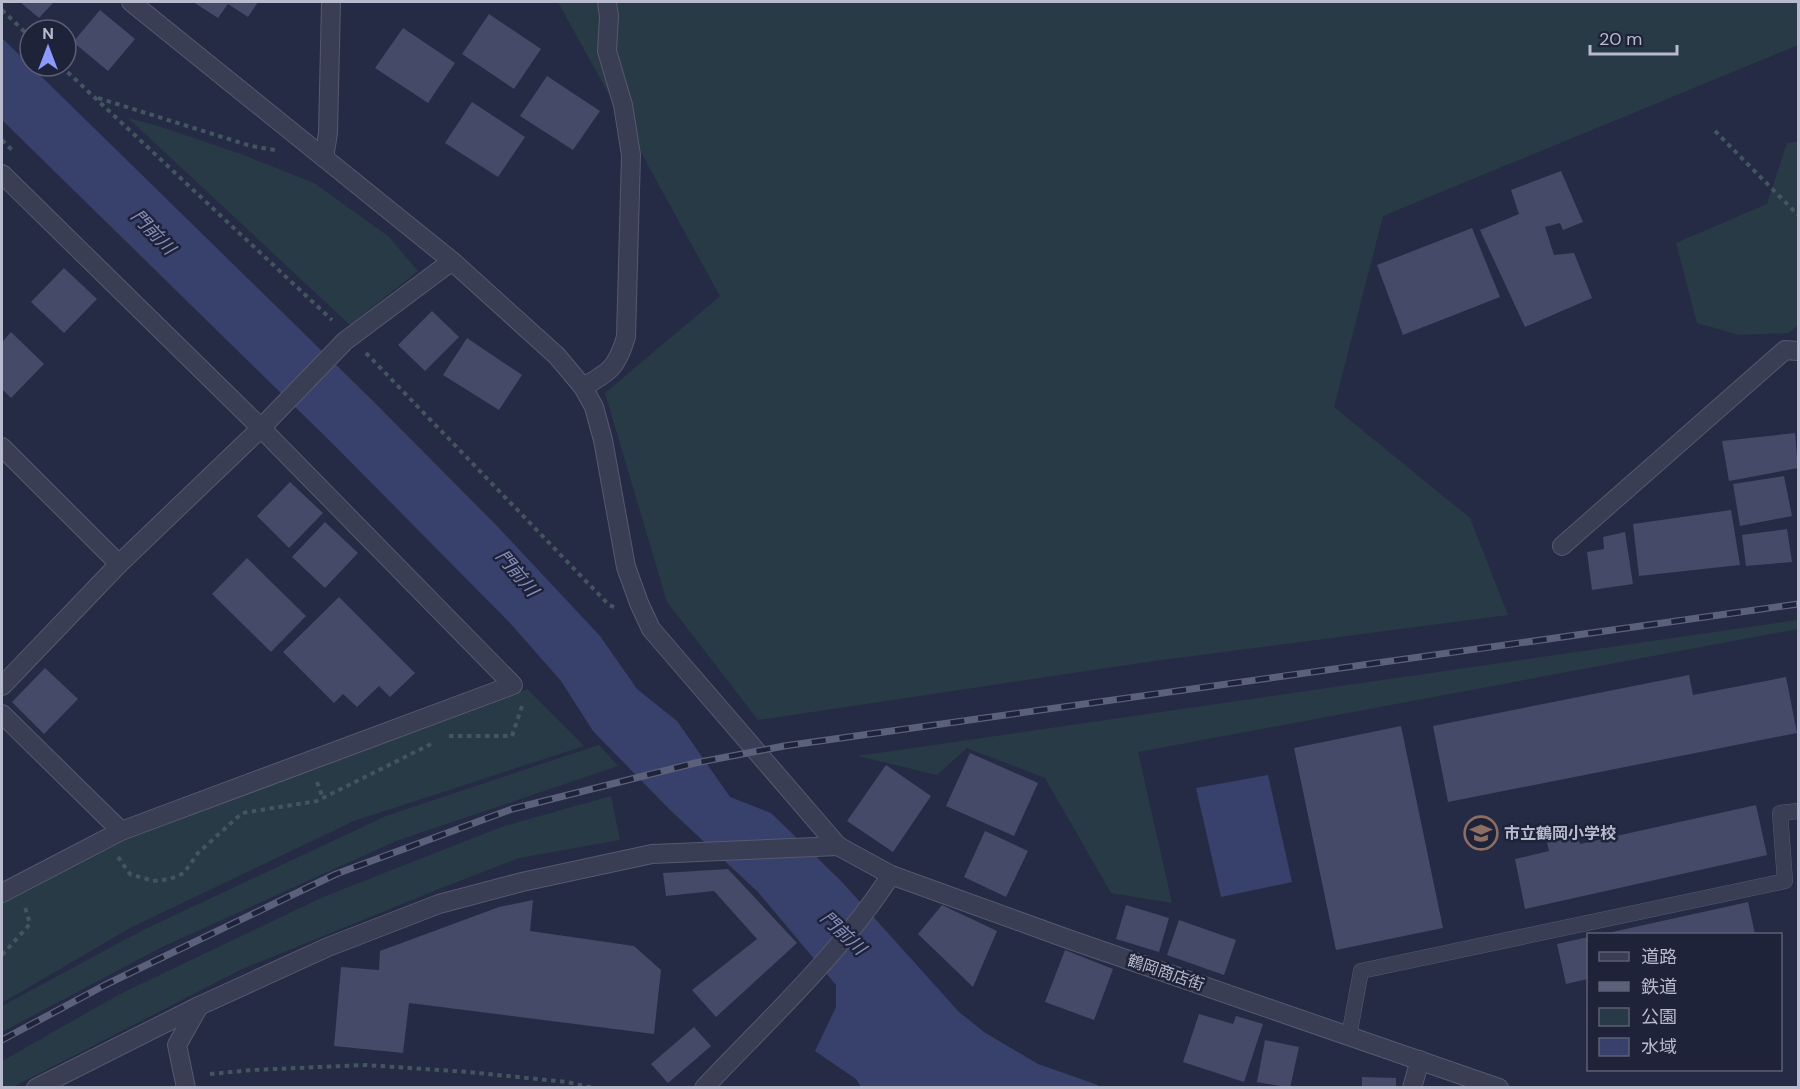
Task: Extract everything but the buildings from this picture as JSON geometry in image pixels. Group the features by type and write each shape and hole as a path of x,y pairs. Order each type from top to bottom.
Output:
{"street":[{"path":"131,2 452,261 557,356 583,387 594,407 603,440 626,567 651,629 838,846"},
{"path":"324,158 328,134 331,2"},
{"path":"583,387 604,375 620,358 626,337 631,155 623,105 607,51 609,17 607,2"},
{"path":"2,174 261,428 513,685 113,835 2,893"},
{"path":"2,686 119,564 261,428 345,340 452,261"},
{"path":"1562,546 1785,350 1798,351"},
{"path":"2,447 119,564"},
{"path":"2,714 113,835"},
{"path":"36,1088 199,1006 328,947 439,904 522,882 652,854 838,846"},
{"name":"鶴岡商店街","path":"838,846 891,875 1068,939 1499,1088"},
{"path":"704,1088 816,970 875,899 891,875"},
{"path":"186,1088 177,1045 199,1006"},
{"path":"1412,1088 1420,1060"}],"lane":[{"path":"1349,1036 1361,971 1785,881 1780,813 1798,811"}],"path":[{"path":"2,10 18,25"},
{"path":"94,97 251,146 282,151"},
{"path":"1715,131 1798,215"},
{"path":"113,835 130,874 153,881 170,879 184,873 198,853 242,813 317,801 413,751 450,736 512,736 523,702 513,685"},
{"path":"2,955 30,924 18,884"},
{"path":"210,1074 366,1065 479,1073 567,1082 594,1088"}],"green space":[{"path":"558,2 1798,2 1798,45 1383,216 1334,407 1470,518 1508,615 1154,661 758,720 667,602 605,393 720,296"},
{"path":"128,118 241,154 314,183 388,236 418,271 350,325"},
{"path":"1798,142 1798,325 1789,333 1739,335 1697,323 1676,243 1767,204 1787,143"},
{"path":"1797,620 1798,629 1138,752 1172,903 1111,893 1045,778 967,748 937,775 858,756"},
{"path":"527,689 584,746 354,821 130,928 2,1003 2,902 128,837"},
{"path":"599,745 618,766 396,841 162,947 2,1032 2,1006 143,930 386,816"},
{"path":"611,796 620,840 519,858 439,889 242,969 13,1087 2,1087 2,1061 120,994 323,897 504,826"}],"water":[{"name":"門前川","path":"2,38 18,54 18,78 43,78 373,401 497,526 600,636 637,689 677,721 730,797 771,813 841,881 959,1012 984,1032 1038,1064 1098,1085 1098,1087 861,1087 856,1079 815,1051 836,1007 836,985 758,892 669,809 593,731 561,681 510,623 334,445 2,120"},
{"path":"1268,775 1292,882 1221,897 1196,788"}],"railway":[{"path":"2,1040 105,985 336,874 512,809 695,763 784,746 1798,604"}],"place":[{"name":"市立鶴岡小学校","path":"1481,833"}]}
